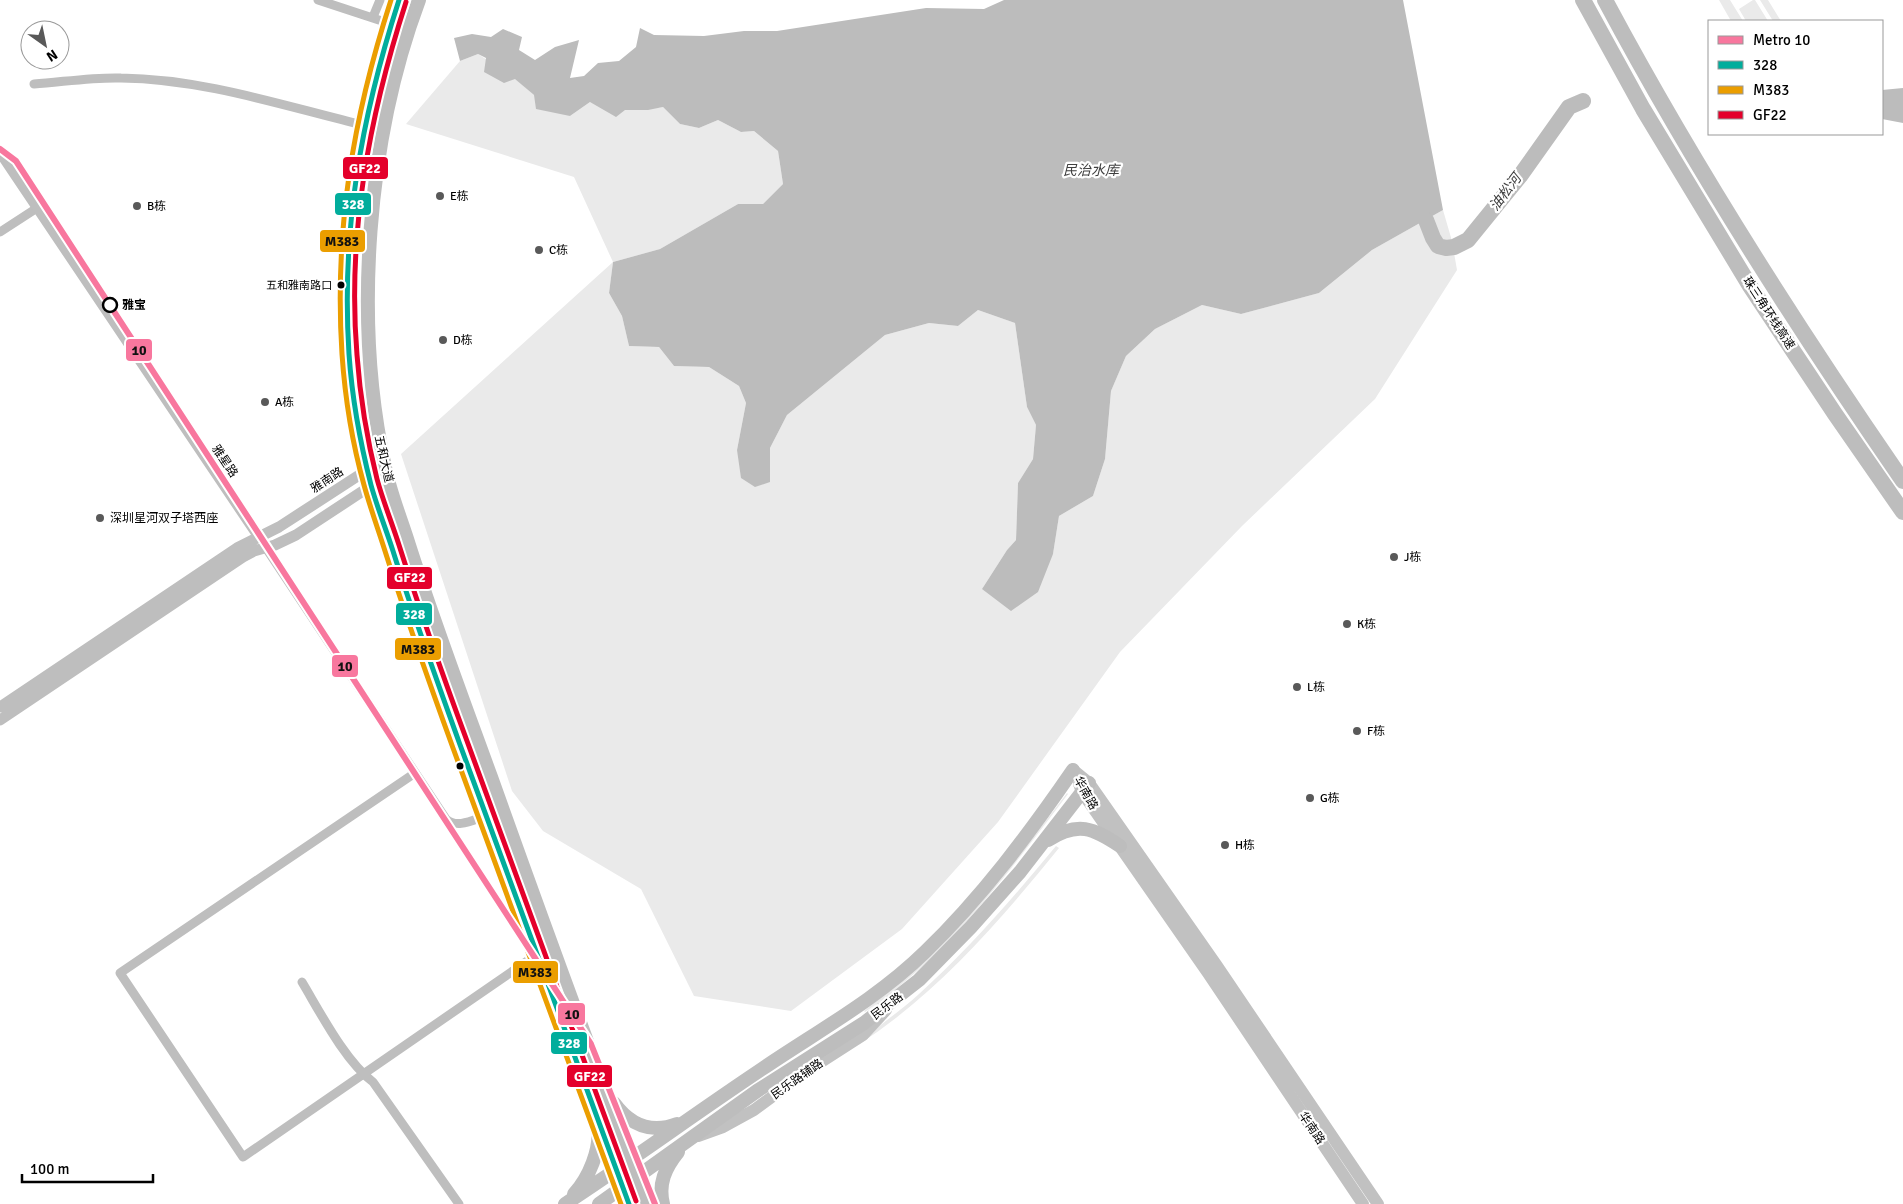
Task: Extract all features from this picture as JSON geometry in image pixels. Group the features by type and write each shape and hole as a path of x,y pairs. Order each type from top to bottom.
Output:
{"highway":[{"name":"珠三角环线高速","path":"1582,0 1643,109 1750,286 1903,512"},
{"name":"珠三角环线高速","path":"1605,0 1669,114 1765,274 1903,481"}],"main road":[{"name":"五和大道","path":"399,0 363,126 351,217 348,266 349,337 353,385 368,470 407,597 536,955 629,1204"},
{"name":"五和大道","path":"419,0 397,69 385,121 377,169 372,218 369,267 371,385 385,471 424,593 648,1204"},
{"name":"华南路","path":"1073,770 1223,974 1378,1204"},
{"name":"民乐路","path":"565,1204 762,1069 865,1002 896,979 926,952 957,919 1015,850 1073,770"},
{"name":"华南路","path":"1086,787 1120,846 1363,1204"},
{"name":"民乐路","path":"598,1204 757,1091 864,1023 919,980 946,954 1014,879 1086,787"},
{"path":"1040,847 1059,834 1080,829 1098,832 1120,846"},
{"path":"604,1088 623,1114 633,1123 643,1127 661,1129 687,1121"},
{"path":"565,1204 577,1191 587,1175 593,1160 599,1133 596,1116"},
{"path":"663,1204 661,1196 662,1178 674,1157 689,1140"}],"street":[{"path":"318,0 391,24"},
{"path":"373,17 380,0"},
{"path":"34,84 120,78 169,81 223,90 363,126"},
{"name":"雅星路","path":"0,152 259,537"},
{"path":"0,232 37,208"},
{"path":"368,470 385,471"},
{"name":"雅南路","path":"0,707 237,548 279,527 368,470"},
{"path":"0,720 243,557 290,538 372,485 385,471"},
{"path":"266,548 448,821 458,824 486,816"},
{"path":"416,773 120,973 243,1157 536,955"},
{"path":"302,982 328,1027 363,1074 373,1082 459,1204"}],"shaded area":[{"path":"1719,0 1730,0 1742,20 1730,20"},
{"path":"1755,0 1767,20 1745,20 1739,9"},
{"path":"1760,0 1768,0 1780,20 1772,20"},
{"path":"478,54 515,78 534,95 570,116 590,102 635,109 663,107 680,124 699,128 718,120 741,132 754,131 778,151 783,184 763,204 738,204 660,249 613,262 574,177 406,124 460,61"},
{"path":"1443,210 1452,241 1457,270 1375,399 1242,526 1120,652 998,822 902,929 791,1011 694,996 641,889 543,831 512,791 401,454 613,262 609,293 622,316 629,346 659,347 674,366 709,367 739,386 746,403 737,450 770,482 770,448 787,415 885,335 929,323 958,326 978,310 1015,323 1027,407 1036,425 1033,459 1018,483 1016,540 1007,550 982,589 1053,554 1059,516 1093,496 1105,459 1111,391 1126,356 1155,329 1202,305 1241,314 1319,293 1372,250"},
{"path":"1067,793 1023,854 975,912 923,965 895,990 865,1012 908,976 1028,844"},
{"path":"1056,846 1059,848 1037,875 966,955 914,1003 858,1045 912,1001 973,941"}],"water":[{"name":"民治水库","path":"1004,0 1403,0 1443,210 1372,250 1319,293 1241,314 1202,305 1155,329 1126,356 1111,391 1105,459 1093,496 1059,516 1053,554 1038,592 1011,611 982,589 1007,550 1016,540 1018,483 1033,459 1036,425 1027,407 1015,323 978,310 958,326 929,323 885,335 787,415 770,448 770,482 755,487 741,478 737,450 746,403 739,386 709,367 674,366 659,347 629,346 622,316 609,293 613,262 660,249 738,204 763,204 783,184 778,151 754,131 741,132 718,120 699,128 680,124 663,107 648,110 625,110 616,117 590,102 570,116 536,109 534,95 515,79 504,83 484,72 486,58 478,54 460,61 454,38 472,34 491,37 503,29 522,37 519,50 535,60 555,47 579,40 570,78 584,76 598,63 619,61 636,47 640,28 654,35 704,36 744,31 777,31 926,8 984,9"},
{"path":"1903,88 1903,123 1883,119 1883,90"}],"waterway":[{"name":"油松河","path":"1426,220 1438,246 1454,247 1468,240 1520,176 1569,107 1583,101"}],"metro line":[{"name":"10","path":"0,149 16,161 591,1044 655,1204"}],"transit line":[{"name":"M383","path":"391,0 366,87 349,174 344,218 340,308 345,387 353,436 369,502 418,650 621,1204"},
{"name":"328","path":"399,0 364,131 351,219 347,308 352,387 360,436 373,493 425,646 629,1204"},
{"name":"GF22","path":"406,2 381,89 364,176 358,220 355,310 358,370 367,433 379,487 432,643 636,1201"}],"place":[{"name":"E栋","path":"440,196"},
{"name":"B栋","path":"137,206"},
{"name":"C栋","path":"539,250"},
{"name":"五和雅南路口","path":"341,285"},
{"name":"雅宝","path":"110,305"},
{"name":"D栋","path":"443,340"},
{"name":"A栋","path":"265,402"},
{"name":"深圳星河双子塔西座","path":"100,518"},
{"name":"J栋","path":"1394,557"},
{"name":"K栋","path":"1347,624"},
{"name":"L栋","path":"1297,687"},
{"name":"F栋","path":"1357,731"},
{"name":"G栋","path":"1310,798"},
{"name":"H栋","path":"1225,845"}]}
